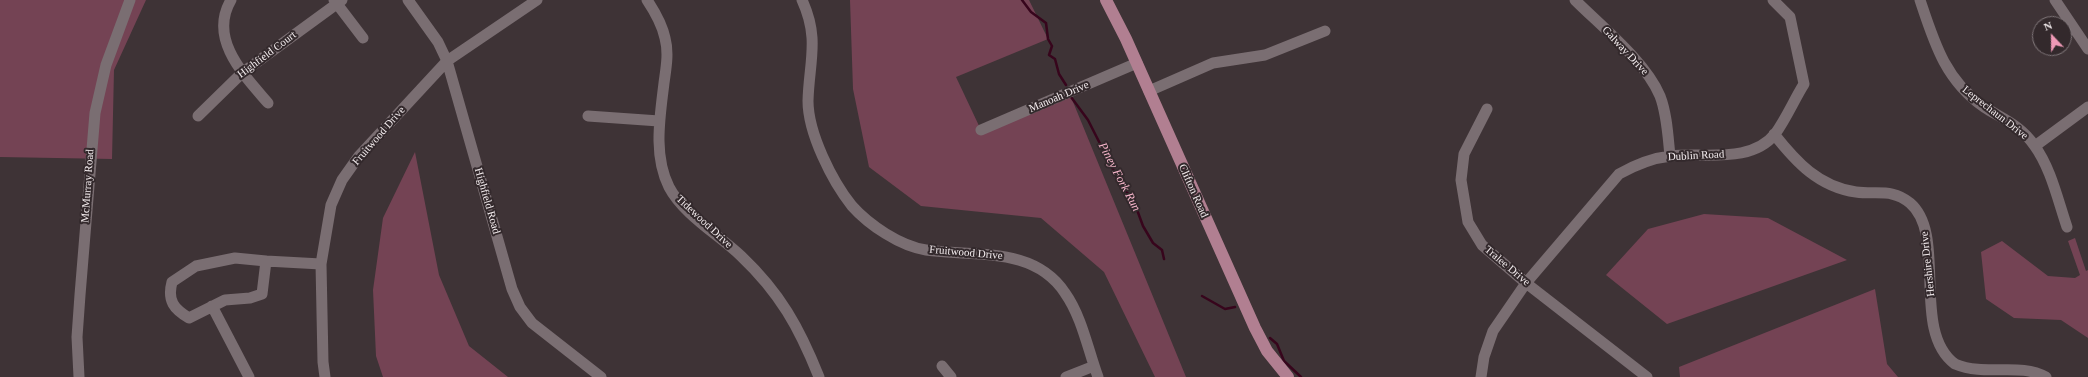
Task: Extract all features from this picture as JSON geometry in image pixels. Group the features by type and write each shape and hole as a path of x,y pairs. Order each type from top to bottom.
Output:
{"main road":[{"name":"Clifton Road","path":"1106,0 1119,22 1255,328 1267,351 1288,377"}],"street":[{"name":"McMurray Road","path":"79,377 78,337 80,295 95,113 106,65 130,0"},
{"path":"231,0 224,20 224,34 228,50 242,73 268,103"},
{"name":"Highfield Road","path":"408,0 438,42 447,61 512,289 520,308 532,323 601,377"},
{"name":"Fruitwood Drive","path":"325,377 323,362 321,264 331,205 342,180 358,156 447,61 536,0"},
{"name":"Tidewood Drive","path":"647,0 658,16 665,38 667,59 660,121 662,169 670,188 680,203 740,255 780,300 794,322 819,377"},
{"name":"Fruitwood Drive","path":"802,0 809,14 813,36 813,59 808,101 811,122 817,143 840,188 852,206 883,233 925,250 998,255 1017,258 1036,265 1052,278 1065,292 1074,308 1098,377"},
{"name":"Galway Drive","path":"1575,0 1652,80 1660,97 1670,156"},
{"name":"Dublin Road","path":"1481,377 1484,358 1493,331 1526,283 1619,174 1637,163 1670,156 1735,154 1759,146 1774,134 1804,84 1790,17 1773,0"},
{"name":"Leprechaun Drive","path":"1920,0 1935,46 1950,75 1966,93 1984,107 2003,117 2015,126 2035,146 2048,172 2067,227"},
{"path":"2055,0 2088,49"},
{"path":"338,1 363,38"},
{"name":"Highfield Court","path":"198,116 242,73 338,1"},
{"path":"1149,91 1213,63 1265,55 1325,31"},
{"name":"Manoah Drive","path":"981,130 1137,63"},
{"path":"2035,146 2088,107"},
{"name":"Tralee Drive","path":"1487,109 1464,154 1461,180 1468,222 1482,245 1526,283 1647,377"},
{"path":"588,116 660,121"},
{"name":"Hershire Drive","path":"1774,134 1797,161 1816,178 1849,191 1893,194 1910,203 1917,210 1925,230 1936,335 1942,349 1951,360 1963,368 1979,374 2030,373 2046,377"},
{"path":"266,261 262,294 250,298 225,300 189,318 176,310 169,293 172,282 196,266 234,258 321,264"},
{"path":"212,306 250,377"},
{"path":"942,366 951,377"},
{"path":"1066,377 1094,366"}],"shaded area":[{"path":"0,0 146,0 114,70 112,159 0,157"},
{"path":"850,0 1029,0 1048,39 956,77 981,130 1071,97 1186,377 1155,377 1104,272 1041,218 921,206 869,167 853,89"},
{"path":"415,152 439,275 469,346 508,377 383,377 376,356 373,290 383,218"},
{"path":"1704,214 1768,218 1847,260 1667,324 1606,275 1648,229"},
{"path":"2075,238 2086,271 2088,270 2088,338 2061,320 2014,318 1986,299 1981,252 2002,241 2048,276 2075,278 2080,275 2068,241"},
{"path":"1875,289 1887,364 1898,377 1680,377 1679,367"}],"waterway":[{"name":"Piney Fork Run","path":"1022,0 1031,12 1046,23 1048,39 1052,46 1049,55 1055,59 1059,74 1066,85"},
{"name":"Piney Fork Run","path":"1071,97 1088,120 1122,187 1133,199 1143,226 1153,243 1162,250 1164,259"},
{"name":"Piney Fork Run","path":"1202,296 1225,309 1235,307"},
{"name":"Piney Fork Run","path":"1270,338 1277,344 1284,361 1301,377"}]}
